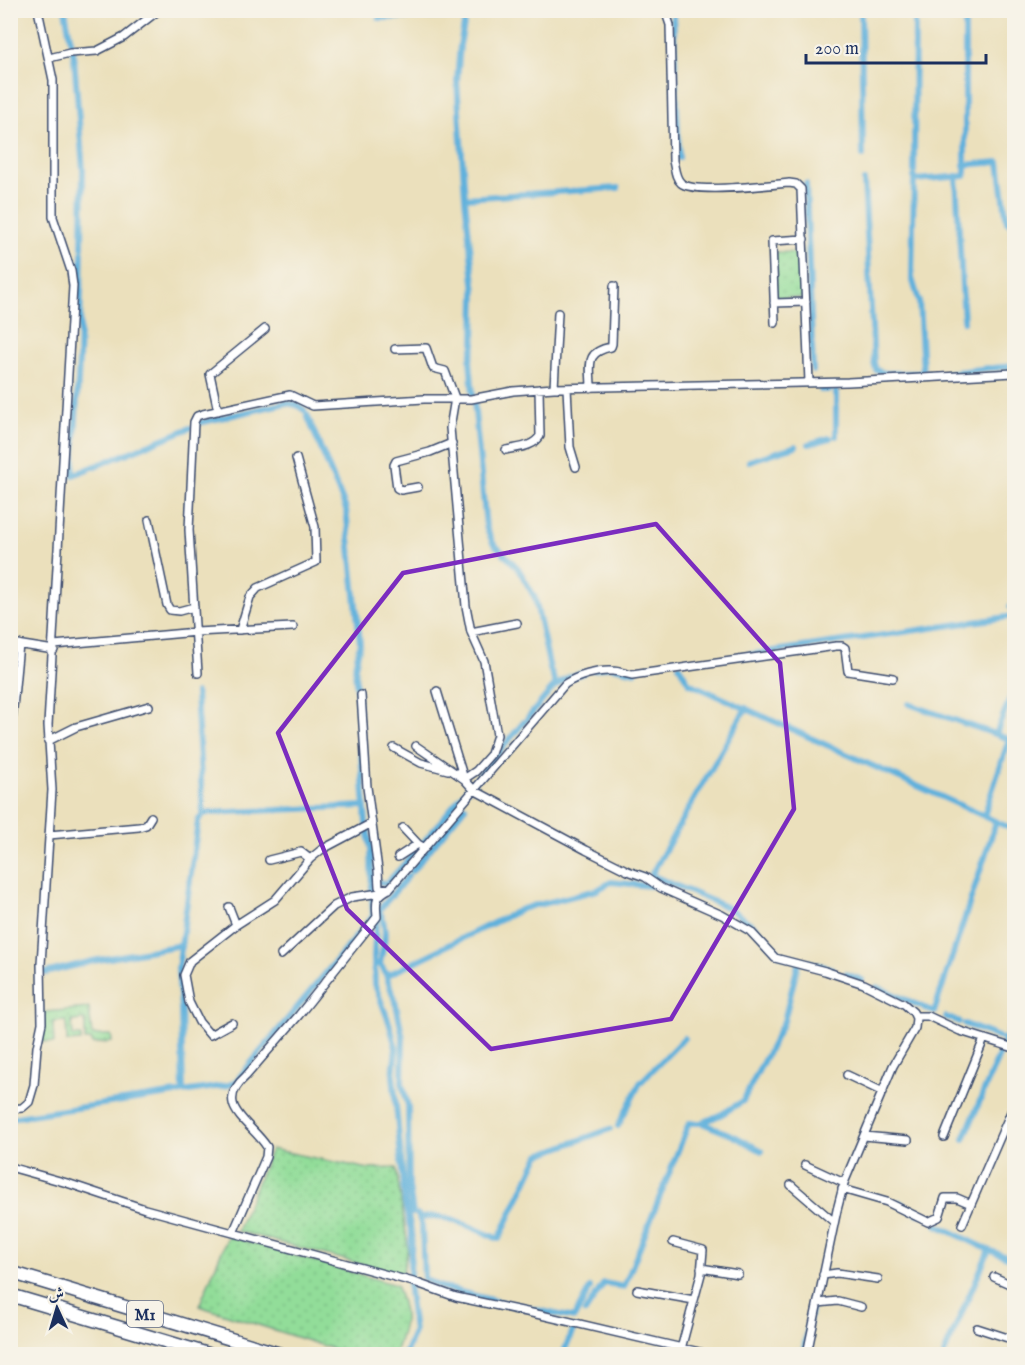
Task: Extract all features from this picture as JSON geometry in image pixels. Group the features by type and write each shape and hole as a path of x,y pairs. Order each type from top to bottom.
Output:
{"highway":[{"name":"M1","path":"10,1272 280,1354"},
{"name":"M1","path":"10,1295 208,1354"}],"street":[{"path":"10,1109 22,1108 29,1102 34,1085 37,1047 42,1023 42,955 52,790 48,741 73,286 71,271 53,217 53,90 49,58 38,10"},
{"path":"49,58 70,53 97,51 124,37 159,10"},
{"path":"665,10 670,25 675,173 680,182 687,186 703,188 796,184 801,189 809,382"},
{"path":"775,323 772,241 804,239"},
{"path":"591,388 590,360 593,354 599,350 611,348 612,344 614,286"},
{"path":"774,303 806,302"},
{"path":"554,388 558,313"},
{"path":"218,411 210,374 265,328"},
{"path":"395,349 426,348 433,368 445,371 455,398 450,428 466,606 471,632 484,661 496,735 491,754 476,771 464,779"},
{"path":"198,673 189,530 194,422 197,416 291,395 314,406 471,399 513,391 554,388 809,382 1014,373"},
{"path":"567,388 570,447 576,466"},
{"path":"506,450 531,445 540,436 539,389"},
{"path":"418,487 401,490 397,488 394,465 396,461 430,452 452,443"},
{"path":"240,630 249,597 258,588 316,562 315,527 296,458"},
{"path":"149,520 167,605 170,610 179,611 194,608"},
{"path":"471,632 517,623"},
{"path":"10,643 54,648 196,632 293,627"},
{"path":"10,740 19,644"},
{"path":"281,955 334,906 352,897 380,893 389,889 421,846 474,790 558,691 572,679 603,671 632,675 842,646 845,648 848,670 893,678"},
{"path":"437,691 464,779"},
{"path":"361,695 370,824 378,870 377,884 379,887 389,889"},
{"path":"48,741 76,727 149,706"},
{"path":"416,746 464,779 474,790 586,850 645,877 661,888 722,915 750,931 775,958 864,984 904,1004 915,1016 915,1028 893,1066 843,1186 807,1354"},
{"path":"394,748 421,763 453,772"},
{"path":"49,835 139,828 146,825 151,817"},
{"path":"232,1023 210,1035 199,1022 189,1002 184,975 190,961 274,900 310,859 370,824"},
{"path":"404,828 421,846"},
{"path":"398,857 421,846"},
{"path":"269,860 301,852 310,859"},
{"path":"233,1233 266,1156 267,1147 236,1110 232,1101 232,1093 236,1085 298,1015 377,917 376,900 380,893"},
{"path":"229,908 237,925"},
{"path":"915,1016 928,1016 954,1028 1014,1048"},
{"path":"944,1137 984,1039"},
{"path":"847,1075 883,1092"},
{"path":"962,1225 1014,1105"},
{"path":"864,1136 908,1140"},
{"path":"805,1165 843,1186 887,1202 927,1222 939,1217 945,1198 957,1198 972,1204"},
{"path":"10,1167 145,1209 406,1280 456,1297 708,1354"},
{"path":"791,1185 834,1222"},
{"path":"674,1242 703,1250 694,1300 681,1348"},
{"path":"701,1268 738,1274"},
{"path":"823,1275 837,1273 878,1279"},
{"path":"994,1277 1014,1286"},
{"path":"637,1290 694,1300"},
{"path":"818,1303 838,1301 861,1307"},
{"path":"977,1328 1014,1340"}],"highlighted area":[{"path":"656,524 780,663 794,809 671,1019 491,1049 347,909 278,733 403,573"}],"green space":[{"path":"776,252 801,253 802,298 776,297"},
{"path":"89,1008 92,1035 111,1035 112,1042 92,1044 91,1040 85,1040 85,1020 72,1021 73,1036 81,1036 81,1041 67,1042 66,1021 53,1022 54,1043 41,1042 45,1012"},
{"path":"271,1149 369,1169 396,1168 408,1247 402,1275 237,1231"},
{"path":"228,1236 396,1285 404,1319 395,1353 349,1354 199,1306"}],"waterway":[{"path":"65,10 74,58 83,170 82,247"},
{"path":"467,10 460,45 457,81 465,198 475,292 474,345 470,360 473,395"},
{"path":"673,10 679,158"},
{"path":"861,10 863,156"},
{"path":"914,171 915,10"},
{"path":"914,180 965,176 965,10"},
{"path":"379,18 466,16"},
{"path":"964,165 999,162 1007,222 1014,226"},
{"path":"956,176 964,322"},
{"path":"914,177 912,278 919,301 923,372"},
{"path":"864,181 876,370 885,373 938,373"},
{"path":"806,184 813,371"},
{"path":"465,198 618,188"},
{"path":"82,253 73,475 190,428"},
{"path":"993,368 1014,366"},
{"path":"947,373 989,368"},
{"path":"821,390 829,390"},
{"path":"836,391 836,436"},
{"path":"474,401 486,527 493,543 518,568 535,598 550,669 556,685"},
{"path":"199,423 286,403 297,405 304,410"},
{"path":"307,415 346,509 360,643 355,667 366,824"},
{"path":"809,444 830,438"},
{"path":"749,461 796,446"},
{"path":"740,656 1014,616"},
{"path":"593,670 609,666 635,672"},
{"path":"679,666 689,683 984,816 1009,739 909,704"},
{"path":"554,687 569,677 583,673"},
{"path":"527,719 552,689"},
{"path":"196,693 203,814"},
{"path":"996,734 1012,693"},
{"path":"726,907 651,875 746,708"},
{"path":"472,784 524,722"},
{"path":"423,843 468,788"},
{"path":"183,1092 178,969 198,821 202,815 207,813 364,806"},
{"path":"412,871 465,807"},
{"path":"984,816 1014,830"},
{"path":"877,987 934,1012 996,822"},
{"path":"367,828 371,849 372,893"},
{"path":"380,882 386,884 420,847"},
{"path":"408,876 379,910 385,931 380,964 396,1004 403,1038 402,1083 408,1106 409,1187 413,1213"},
{"path":"538,905 597,890 611,882 650,886"},
{"path":"10,1118 229,1085 237,1080 373,916 372,896"},
{"path":"438,950 522,909 535,905"},
{"path":"730,909 754,926"},
{"path":"376,922 375,985 396,1048 393,1075 405,1203 412,1234 409,1290 414,1332 405,1354"},
{"path":"756,928 780,954 784,955"},
{"path":"45,973 93,961 181,945"},
{"path":"385,972 390,974 435,952"},
{"path":"787,956 832,969"},
{"path":"585,1312 604,1283 624,1287 689,1123 702,1123 743,1101 784,1021 799,960"},
{"path":"846,974 862,980"},
{"path":"946,1017 959,1022"},
{"path":"964,1139 1014,1019"},
{"path":"965,1024 998,1037"},
{"path":"618,1126 640,1083 684,1038"},
{"path":"1003,1039 1014,1043"},
{"path":"702,1123 762,1151"},
{"path":"420,1219 437,1216 499,1239 539,1155 610,1129"},
{"path":"899,1202 919,1214"},
{"path":"418,1215 422,1226 424,1278 435,1284"},
{"path":"937,1225 1014,1260"},
{"path":"944,1354 989,1250"},
{"path":"438,1286 574,1318 590,1288"},
{"path":"803,1354 814,1292"},
{"path":"563,1354 574,1328"}]}
